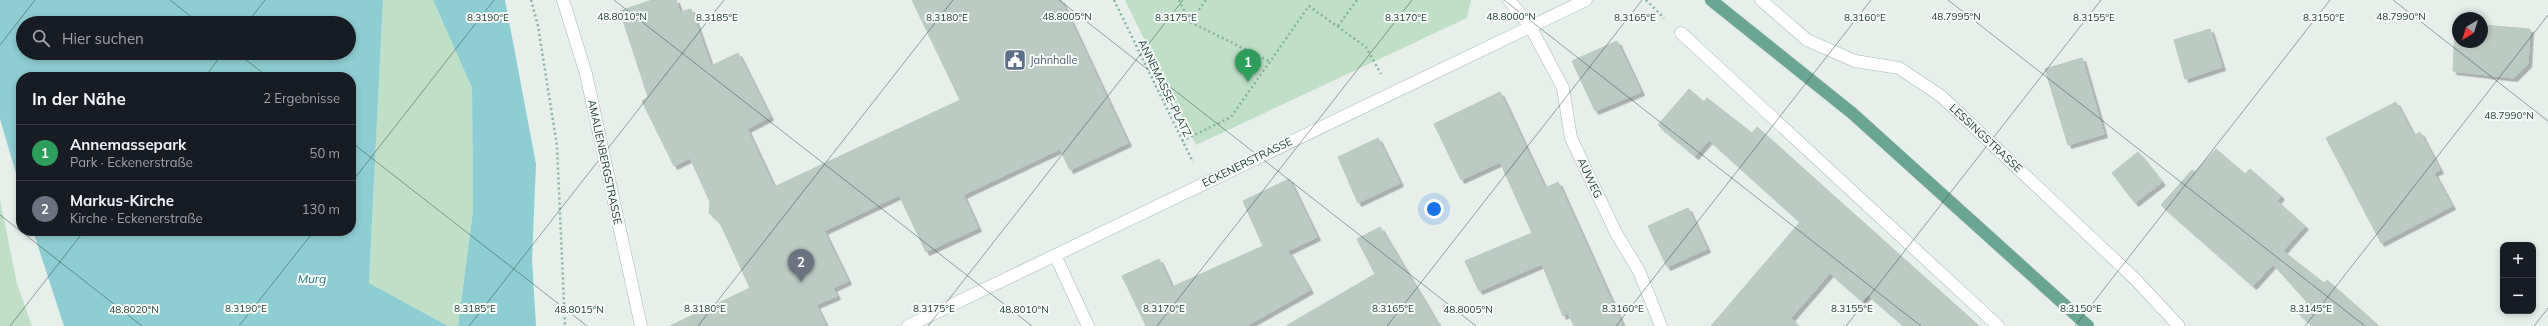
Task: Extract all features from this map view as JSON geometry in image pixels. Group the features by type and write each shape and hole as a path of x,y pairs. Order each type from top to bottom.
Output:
{"main road":[{"path":"1712,0 1852,113 2088,326"}],"street":[{"name":"AMALIENBERGSTRASSE","path":"563,0 586,74 641,326"},
{"name":"AUWEG","path":"1509,0 1530,26 1563,88 1572,138 1616,233 1639,271 1660,326"},
{"name":"ECKENERSTRASSE","path":"908,326 1586,0"},
{"name":"LESSINGSTRASSE","path":"1761,0 1807,40 1855,61 1899,68 1941,96 2134,279 2179,326"},
{"path":"1681,33 1998,326"},
{"path":"1055,255 1088,326"}],"path":[{"path":"532,0 538,26 557,146 565,326"},
{"name":"ANNEMASSE-PLATZ","path":"1114,0 1203,183"},
{"path":"1179,0 1190,22 1269,61"},
{"path":"1190,22 1206,0"},
{"path":"1338,26 1357,0"},
{"path":"1182,142 1231,117 1309,6 1366,47 1391,93"}],"green space":[{"path":"383,0 433,0 472,88 473,211 458,326 448,326 369,283"},
{"path":"1125,0 1471,0 1467,18 1196,145"},
{"path":"0,200 17,284 32,326 0,326"}],"water":[{"name":"Murg","path":"0,0 383,0 369,283 448,326 64,326 35,236 356,236 356,72 16,72 16,173 0,119"},
{"path":"433,0 505,0 536,164 532,260 536,326 458,326 473,211 472,88"}],"building":[{"path":"652,0 676,0 680,12 691,9 711,66 738,53 770,117 747,129 774,187 960,100 912,0 1061,0 1128,143 1070,170 1060,149 963,195 978,228 926,252 899,195 824,231 848,281 833,288 837,296 816,305 826,326 670,326 750,288 720,223 709,213 710,202 690,158 674,166 642,101 648,97 620,11"},
{"path":"2488,26 2530,29 2528,64 2514,78 2453,71 2454,48 2488,48"},
{"path":"2210,29 2222,67 2185,79 2174,40"},
{"path":"1617,41 1641,92 1595,111 1572,61"},
{"path":"2082,58 2104,134 2068,145 2045,69"},
{"path":"1689,89 1704,102 1707,98 1752,133 1757,127 1979,326 1904,326 1868,295 1862,301 1830,273 1791,318 1798,326 1711,326 1800,222 1709,140 1695,156 1658,125"},
{"path":"1500,92 1545,188 1558,182 1623,326 1574,326 1568,313 1563,316 1542,264 1479,291 1465,261 1532,233 1500,162 1461,180 1434,124"},
{"path":"2396,102 2414,136 2420,132 2440,170 2434,173 2452,206 2381,243 2326,138"},
{"path":"1378,138 1400,183 1358,203 1338,157"},
{"path":"2216,149 2245,174 2250,169 2281,196 2277,201 2305,226 2283,251 2324,283 2327,280 2379,326 2313,326 2298,313 2307,302 2273,264 2253,286 2161,205 2192,170 2195,172"},
{"path":"2138,152 2162,182 2135,203 2112,173"},
{"path":"1289,179 1317,237 1288,251 1310,290 1246,326 1146,326 1122,276 1159,259 1172,287 1263,246 1243,201"},
{"path":"1688,208 1707,249 1667,267 1648,226"},
{"path":"1380,227 1439,326 1286,326 1375,274 1357,239"}],"place":[{"name":"Jahnhalle","path":"1015,60"},
{"name":"Annemassepark","path":"1248,82"},
{"name":"Markus-Kirche","path":"801,282"}]}
